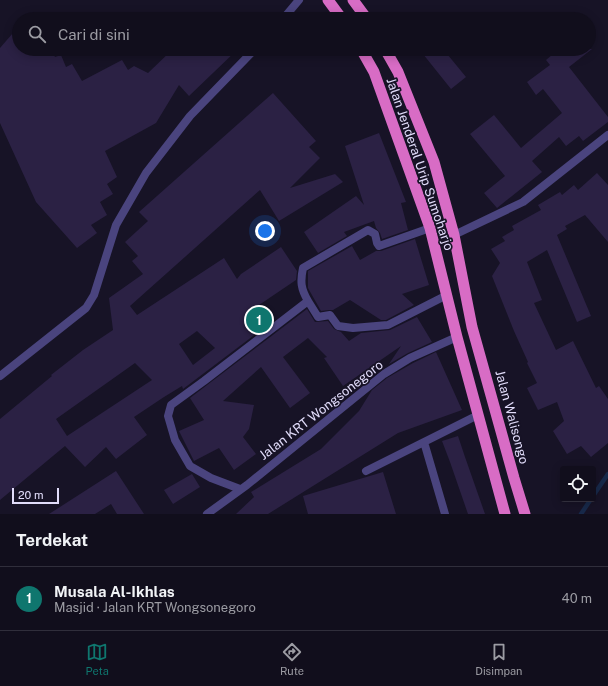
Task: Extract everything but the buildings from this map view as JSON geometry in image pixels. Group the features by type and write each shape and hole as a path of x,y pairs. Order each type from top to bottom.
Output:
{"highway":[{"path":"328,0 337,12"},
{"path":"353,0 362,12"},
{"name":"Jalan Jenderal Urip Sumoharjo","path":"365,56 374,72 430,228 457,337"},
{"name":"Jalan Jenderal Urip Sumoharjo","path":"389,56 398,72 434,162 454,235 472,327"},
{"name":"Jalan Walisongo","path":"472,327 525,514"},
{"path":"457,337 506,514"},
{"path":"497,483 514,478"}],"street":[{"path":"289,12 300,0"},
{"path":"0,376 86,308 94,295 116,225 146,173 190,116 248,56"},
{"path":"454,235 523,202 608,135"},
{"path":"430,228 379,246 375,234 368,230 303,268 302,290 318,317 330,315 338,326 353,328 388,325 447,295"},
{"path":"240,489 211,478 190,466 175,440 168,416 171,405 308,301"},
{"name":"Jalan KRT Wongsonegoro","path":"207,514 384,374 410,358 457,337"},
{"path":"366,471 478,415"},
{"path":"424,442 445,514"}],"waterway":[{"path":"596,492 608,474"},
{"path":"581,514 589,502"}],"place":[{"name":"Musala Al-Ikhlas","path":"259,320"}]}
